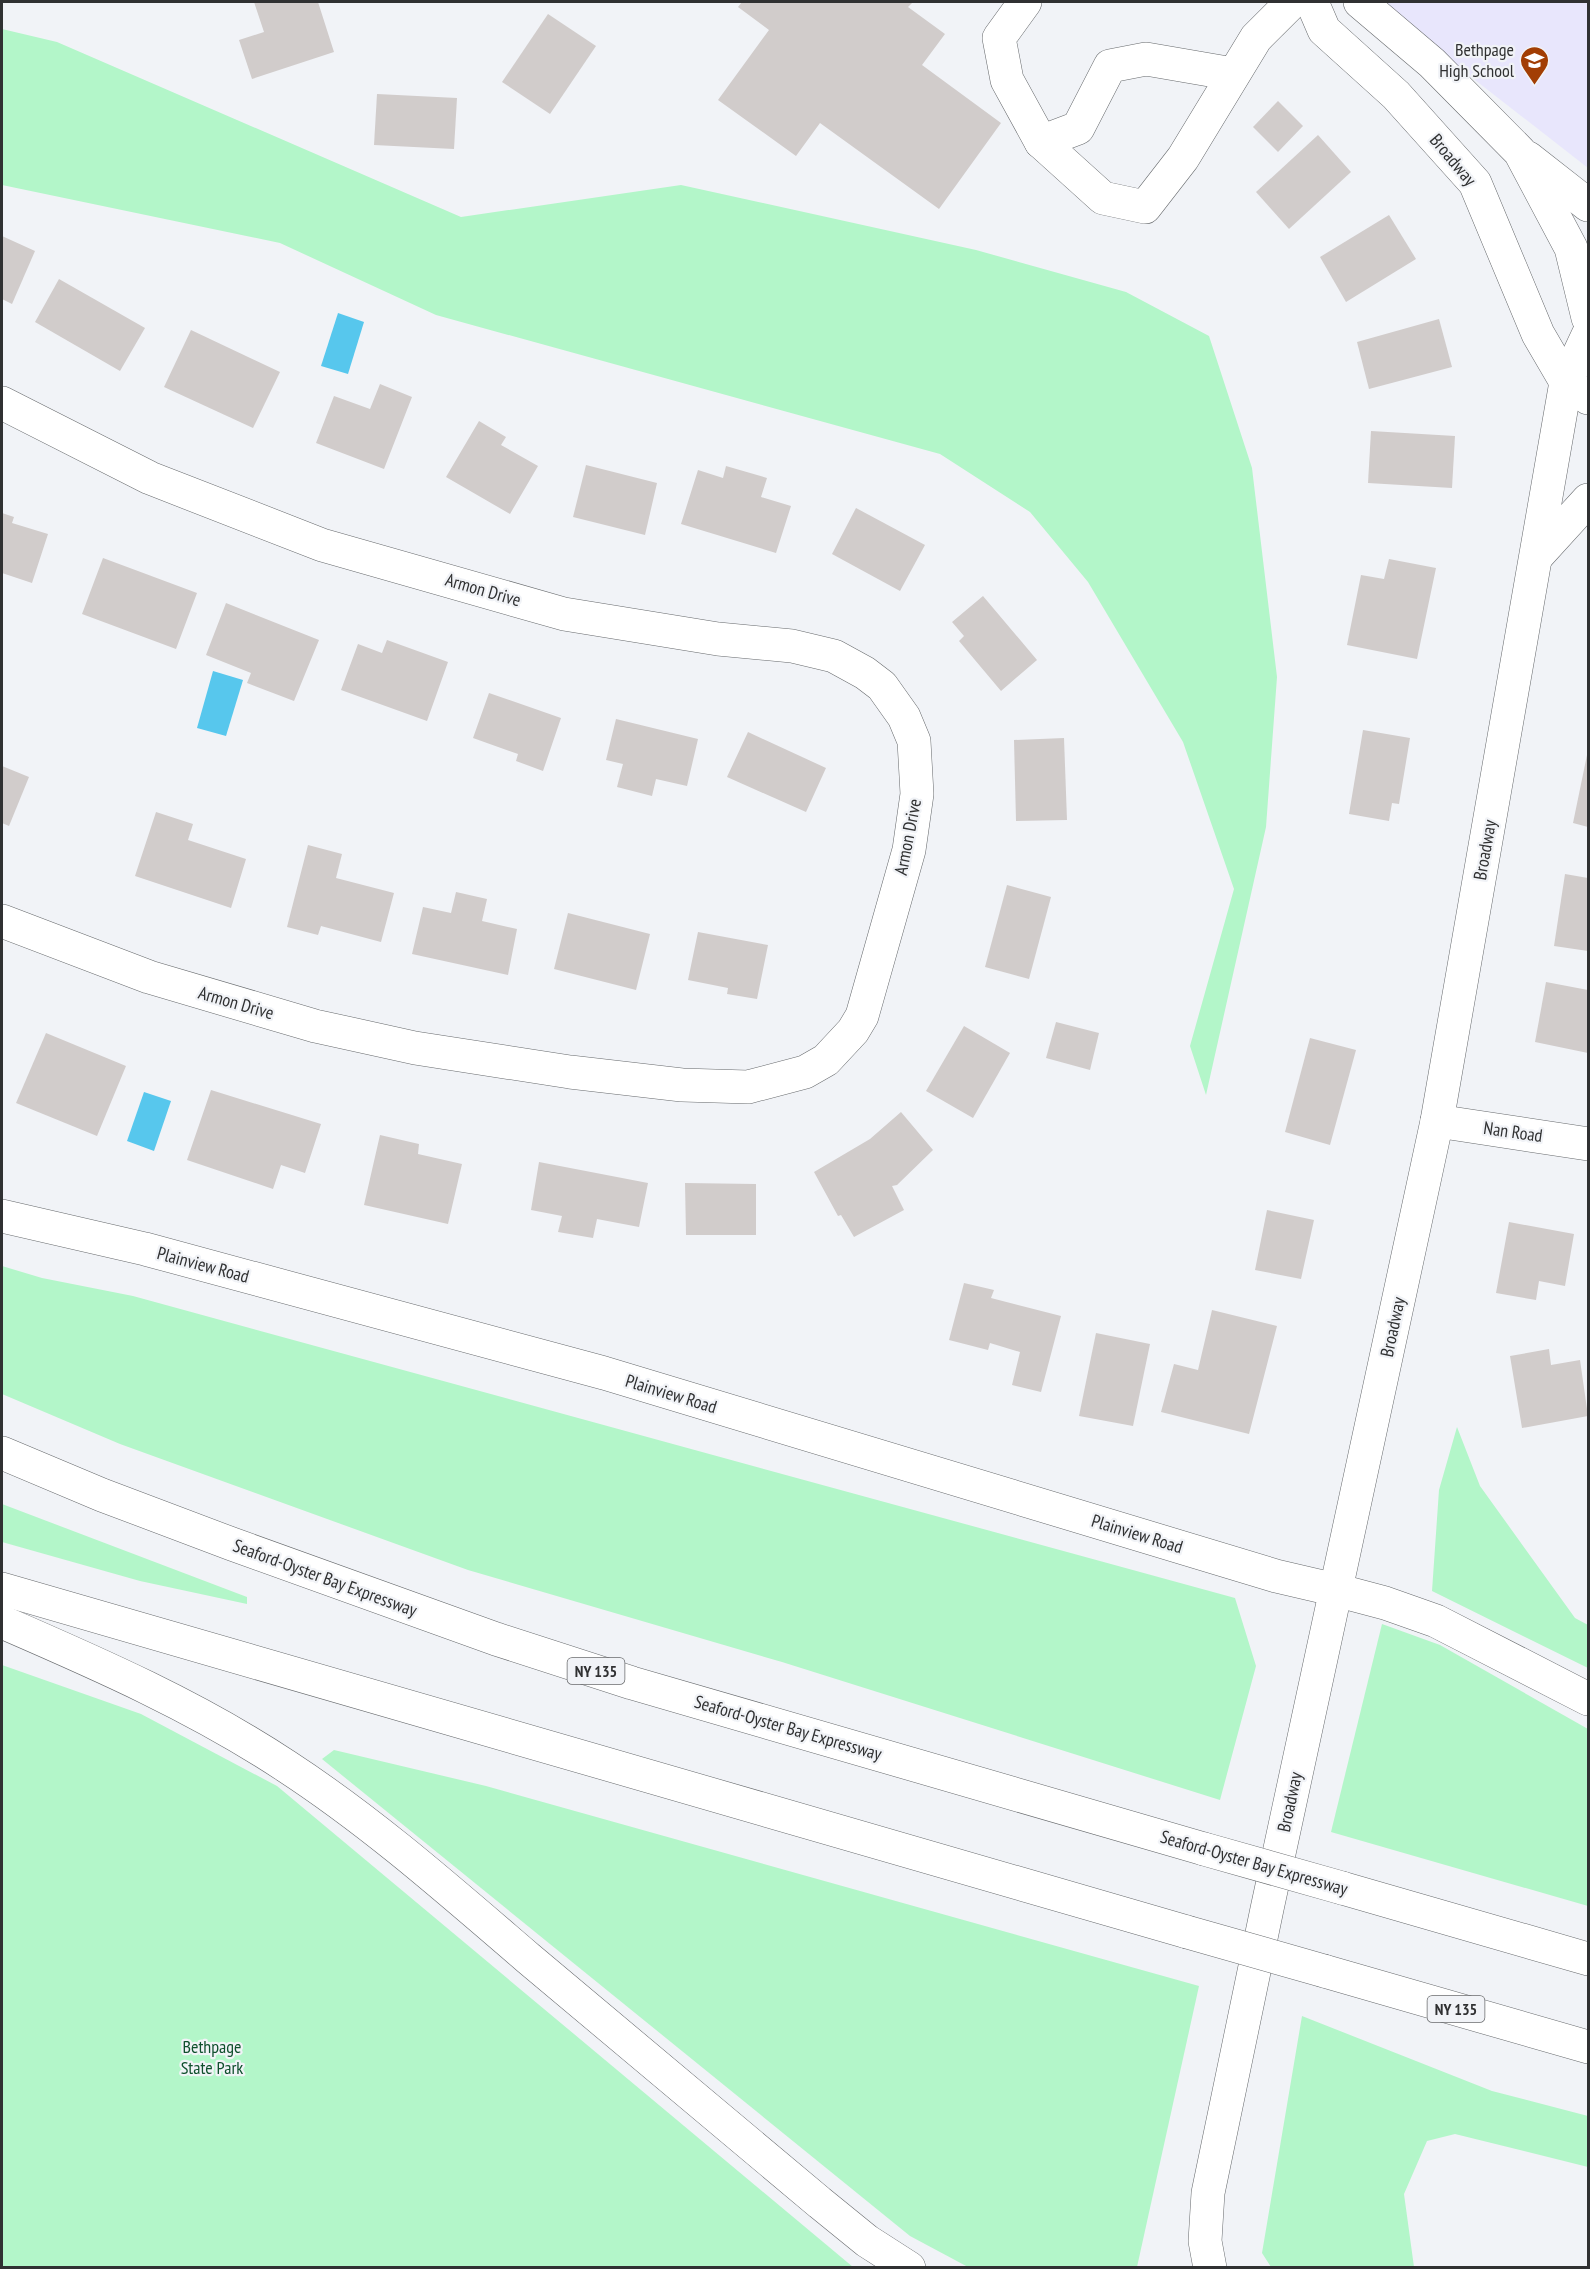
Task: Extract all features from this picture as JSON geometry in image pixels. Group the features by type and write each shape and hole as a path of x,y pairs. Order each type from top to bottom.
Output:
{"main road":[{"path":"1025,2 999,38 1007,80 1041,142 1102,198 1145,207 1183,158 1256,38 1292,2"},
{"name":"Broadway","path":"1312,2 1323,30 1396,95 1475,183 1538,334 1581,384"},
{"path":"1360,2 1432,63 1520,152 1588,205"},
{"path":"1041,142 1078,128 1110,66 1146,59 1233,74"},
{"path":"1520,152 1571,248 1588,318"},
{"name":"Broadway","path":"1210,2268 1205,2241 1208,2193 1437,1121 1537,556 1553,446 1581,384 1588,335"},
{"name":"Armon Drive","path":"2,403 150,478 322,545 564,614 718,639 792,646 834,656 865,673 882,686 904,717 914,741 917,794 909,850 862,1016 854,1031 826,1060 805,1072 748,1087 682,1085 570,1072 415,1048 315,1026 149,977 2,921"},
{"path":"1537,556 1588,500"},
{"name":"Nan Road","path":"1437,1121 1588,1144"},
{"name":"Plainview Road","path":"2,1216 145,1249 604,1373 1276,1576 1384,1603 1436,1621 1588,1699"},
{"name":"Seaford-Oyster Bay Expressway","path":"2,1453 102,1495 232,1545 496,1639 632,1683 1588,1959"},
{"name":"NY 135","path":"2,1589 1588,2047"},
{"path":"2,1622 186,1707 260,1749 335,1800 448,1889 819,2202 867,2241 909,2268"}],"shaded area":[{"name":"Bethpage High School","path":"1375,2 1588,2 1588,168"}],"green space":[{"path":"2,29 57,42 461,217 681,185 976,250 1126,292 1209,336 1252,468 1277,677 1266,827 1206,1095 1190,1046 1234,889 1183,742 1088,582 1030,512 940,454 436,315 280,243 2,185"},
{"path":"2,1266 42,1278 133,1296 1235,1598 1256,1666 1220,1800 782,1662 468,1570 120,1444 2,1394"},
{"path":"1457,1427 1480,1486 1575,1618 1588,1625 1588,1668 1432,1591 1439,1490"},
{"path":"2,1504 247,1597 247,1604 140,1581 2,1542"},
{"path":"1382,1624 1440,1645 1588,1729 1588,1906 1331,1832"},
{"name":"Bethpage State Park","path":"2,1665 141,1714 277,1786 853,2267 2,2267"},
{"path":"334,1750 486,1786 1199,1986 1137,2267 968,2267 910,2236 322,1759"},
{"path":"1302,2016 1492,2091 1588,2116 1588,2167 1455,2134 1427,2141 1404,2194 1414,2267 1271,2267 1262,2253"}],"water":[{"path":"338,313 364,322 348,374 321,366"},
{"path":"213,671 243,680 226,736 197,728"},
{"path":"144,1092 171,1101 154,1151 127,1141"}],"building":[{"path":"254,2 318,2 334,52 252,79 239,40 264,32"},
{"path":"742,2 913,2 908,7 945,34 922,65 1001,123 939,209 820,123 796,156 718,100 769,30 738,7"},
{"path":"548,14 596,46 550,114 502,82"},
{"path":"377,94 457,98 454,149 374,145"},
{"path":"1278,101 1303,126 1278,152 1253,127"},
{"path":"1318,135 1351,172 1289,229 1256,192"},
{"path":"1389,215 1416,259 1346,302 1320,257"},
{"path":"2,236 35,251 12,304 2,299"},
{"path":"59,279 145,328 120,371 35,322"},
{"path":"1439,319 1452,367 1369,389 1357,342"},
{"path":"191,330 280,372 253,428 164,387"},
{"path":"380,384 412,397 384,469 316,443 334,396 370,409"},
{"path":"479,421 506,437 501,445 538,466 510,514 446,477"},
{"path":"1371,431 1455,436 1452,488 1368,483"},
{"path":"586,465 657,483 645,535 573,517"},
{"path":"726,466 767,478 761,497 791,506 776,553 681,524 698,470 723,478"},
{"path":"856,508 925,545 900,591 832,554"},
{"path":"2,513 14,517 12,523 48,534 32,583 2,573"},
{"path":"103,558 197,593 176,649 82,614"},
{"path":"1389,559 1436,568 1417,659 1347,645 1361,575 1384,579"},
{"path":"983,596 1037,660 1001,691 959,641 964,636 952,622"},
{"path":"226,603 319,640 294,701 247,683 251,673 206,655"},
{"path":"387,640 448,662 427,721 341,690 358,644 382,653"},
{"path":"489,693 561,718 543,771 516,761 518,754 473,738"},
{"path":"616,719 698,739 687,786 656,779 652,796 617,787 623,764 606,760"},
{"path":"1363,730 1410,738 1399,804 1392,803 1389,821 1349,814"},
{"path":"748,732 826,768 806,812 727,777"},
{"path":"1064,738 1067,820 1016,821 1014,740"},
{"path":"1588,756 1588,827 1573,823"},
{"path":"2,766 29,777 9,826 2,823"},
{"path":"156,812 193,824 188,840 246,859 231,908 135,876"},
{"path":"308,845 342,854 336,878 394,893 381,942 321,926 318,935 287,927"},
{"path":"1565,874 1588,878 1588,951 1554,946"},
{"path":"1007,885 1051,897 1029,979 985,967"},
{"path":"456,892 487,899 482,921 517,929 508,975 412,954 423,907 451,913"},
{"path":"568,913 650,934 636,990 554,969"},
{"path":"698,932 768,945 757,999 727,994 728,988 688,980"},
{"path":"1546,982 1588,990 1588,1053 1535,1042"},
{"path":"1056,1022 1099,1033 1090,1070 1046,1058"},
{"path":"964,1026 1010,1053 973,1118 926,1091"},
{"path":"46,1033 126,1066 97,1136 16,1103"},
{"path":"1310,1038 1356,1050 1330,1145 1285,1132"},
{"path":"211,1090 321,1124 305,1173 281,1165 273,1189 187,1160"},
{"path":"901,1112 933,1150 897,1185 892,1186 904,1210 854,1237 841,1215 838,1216 814,1172 870,1139"},
{"path":"380,1135 419,1144 418,1154 462,1164 448,1224 364,1205"},
{"path":"539,1162 648,1183 639,1227 597,1219 593,1238 558,1232 562,1216 531,1210"},
{"path":"685,1183 756,1184 756,1235 686,1235"},
{"path":"1267,1210 1314,1220 1301,1279 1255,1270"},
{"path":"1509,1222 1574,1234 1565,1286 1539,1281 1536,1300 1496,1293"},
{"path":"964,1283 994,1290 991,1298 1061,1316 1041,1392 1012,1385 1020,1352 990,1343 988,1350 949,1340"},
{"path":"1212,1310 1277,1326 1249,1434 1161,1412 1174,1364 1198,1370"},
{"path":"1096,1333 1150,1344 1133,1426 1079,1416"},
{"path":"1549,1349 1551,1365 1580,1360 1588,1416 1522,1428 1510,1356"}],"place":[{"name":"Bethpage High School","path":"1535,86"}]}
